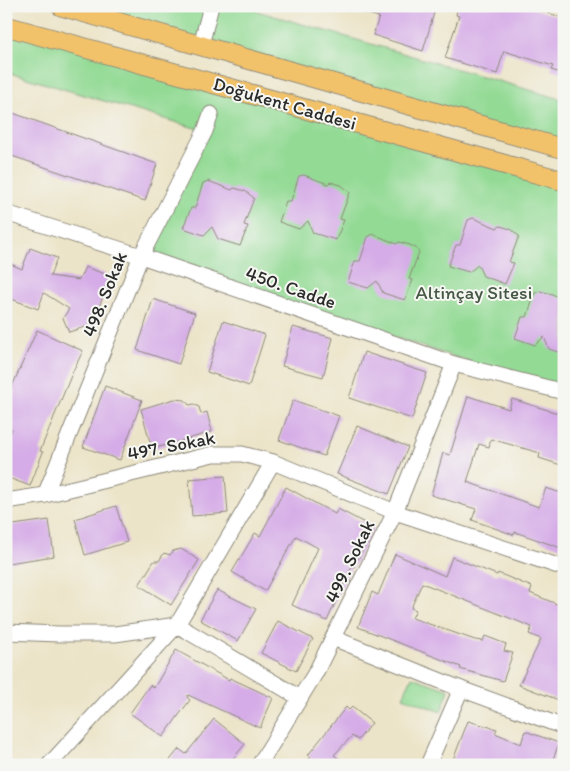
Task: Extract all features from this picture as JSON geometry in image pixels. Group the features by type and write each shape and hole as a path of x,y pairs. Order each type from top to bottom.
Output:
{"main road":[{"name":"Doğukent Caddesi","path":"61,6 564,149"},
{"name":"Doğukent Caddesi","path":"6,26 564,181"}],"street":[{"path":"201,45 211,6"},
{"name":"498. Sokak","path":"45,495 141,256 205,131 211,114"},
{"name":"450. Cadde","path":"6,213 141,256 454,364 564,392"},
{"name":"499. Sokak","path":"259,765 316,672 395,512 454,364"},
{"name":"497. Sokak","path":"6,500 45,495 213,454 242,454 273,462 395,512 564,568"},
{"path":"49,765 177,625 273,462"},
{"path":"6,632 115,634 177,625 300,698"},
{"path":"333,638 461,690 564,727"},
{"path":"428,765 461,690"}],"green space":[{"path":"61,6 240,6 564,100 564,149"},
{"name":"Altinçay Sitesi","path":"6,26 564,181 564,392 141,256 205,131 6,72"},
{"path":"412,677 449,690 441,712 403,697"}],"building":[{"path":"354,6 436,6 423,51 373,35 379,17 354,10"},
{"path":"458,6 526,6 564,18 564,74 551,70 553,66 504,51 497,74 445,58 459,16 456,15"},
{"path":"10,112 157,164 145,201 6,154 6,126"},
{"path":"304,175 328,184 330,182 341,185 350,192 340,219 344,220 336,240 313,233 308,221 299,229 279,222 286,201 291,201 299,176"},
{"path":"208,181 232,190 234,188 245,191 254,198 244,225 248,226 240,246 218,239 212,227 204,235 183,228 191,208 195,208 203,183"},
{"path":"473,218 497,228 500,226 511,229 519,236 509,262 514,263 505,284 483,276 478,265 469,272 448,266 456,245 460,245 468,220"},
{"path":"373,234 397,244 399,242 410,245 419,252 409,279 413,280 405,300 383,293 377,281 368,288 348,282 355,261 360,261 368,237"},
{"path":"30,248 57,258 50,276 79,280 85,267 111,276 92,325 69,332 63,318 69,309 44,293 38,309 6,297 6,262 22,269"},
{"path":"540,291 564,300 564,354 549,349 544,337 535,345 515,338 522,317 527,317 535,293"},
{"path":"153,299 195,313 179,364 137,350"},
{"path":"223,321 265,335 249,386 207,372"},
{"path":"293,327 333,338 323,377 282,366"},
{"path":"37,330 83,351 40,451 43,452 30,486 6,477 6,444 12,429 6,427 6,400"},
{"path":"364,352 427,373 412,419 349,398"},
{"path":"105,386 142,400 120,460 83,447"},
{"path":"468,396 509,409 512,399 564,415 564,466 539,458 540,453 491,439 489,447 479,444 467,482 539,507 546,488 564,494 564,549 515,532 514,535 472,520 476,509 431,495 443,453 450,455"},
{"path":"174,399 185,400 189,405 194,404 199,407 201,414 207,412 212,432 152,449 141,409"},
{"path":"293,400 339,416 324,456 279,440"},
{"path":"357,426 408,447 389,494 337,474"},
{"path":"225,476 228,513 192,516 189,479"},
{"path":"286,487 335,514 338,509 374,528 354,567 352,566 327,621 292,605 318,548 296,536 265,591 232,572 255,533 260,536"},
{"path":"116,506 127,542 85,555 75,519"},
{"path":"49,520 54,556 8,563 6,526"},
{"path":"181,549 199,560 171,605 139,585 154,561 159,561 164,553 170,555 173,551"},
{"path":"395,554 445,576 452,557 532,587 530,593 564,607 564,702 519,685 541,639 529,634 532,627 422,583 411,608 416,610 412,618 475,640 483,641 485,636 506,644 504,651 513,653 503,681 460,669 461,667 358,627 372,592 378,595"},
{"path":"217,590 256,609 238,641 200,620"},
{"path":"278,621 313,639 296,671 261,653"},
{"path":"176,650 229,680 230,678 273,698 260,728 188,695 187,697 190,700 163,737 130,713 150,685 154,688"},
{"path":"346,707 349,710 352,707 372,723 358,740 352,736 334,755 347,765 313,765 308,760 311,757 308,755"},
{"path":"214,719 245,744 228,765 166,765 179,749 186,754"},
{"path":"468,721 497,729 495,733 521,744 525,731 559,743 551,765 451,765"}]}
